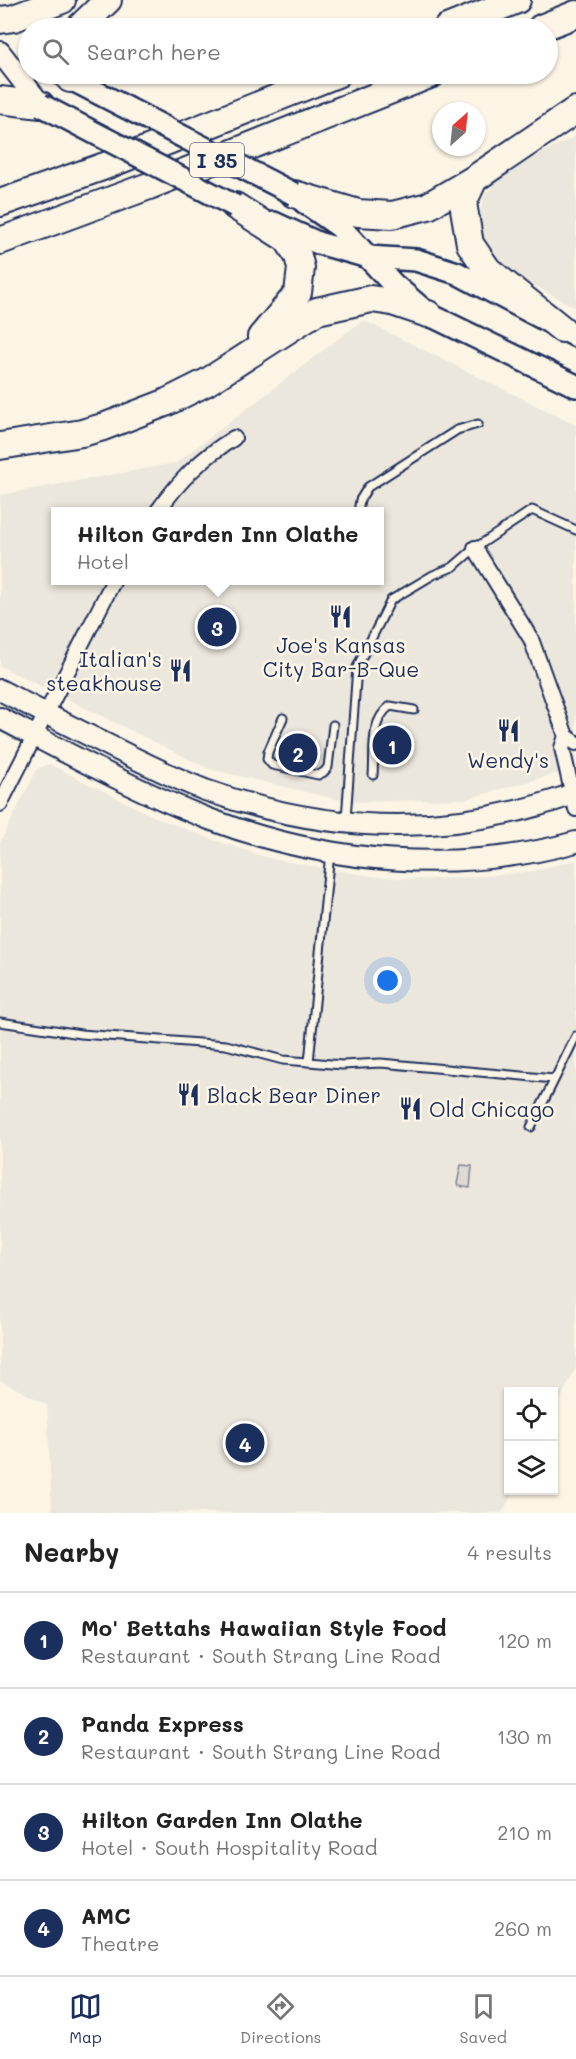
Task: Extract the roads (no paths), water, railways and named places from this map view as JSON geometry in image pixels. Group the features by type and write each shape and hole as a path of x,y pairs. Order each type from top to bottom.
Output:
{"highway":[{"path":"0,20 14,18 62,0"},
{"path":"89,18 108,0"},
{"path":"472,18 517,0"},
{"path":"558,21 576,14"},
{"name":"I 35","path":"0,203 105,166 312,84"},
{"name":"I 35","path":"0,241 171,178 407,84"},
{"path":"0,100 40,105"},
{"path":"294,194 358,213 392,215 428,206 474,180 576,110"},
{"path":"474,180 463,203 470,244 488,270 569,333"},
{"path":"235,206 287,239 298,255 301,268 298,293 245,356"},
{"path":"0,446 82,433 165,403 196,387 317,311 371,298 392,302 428,314"}],"main road":[{"path":"0,52 14,68"},
{"path":"25,84 40,105 235,206 318,243 368,257 416,260 457,273 569,333"},
{"path":"84,84 294,194 340,227 393,284 428,314 576,386"},
{"path":"532,365 539,384 576,402"},
{"path":"0,690 165,773 206,790 298,816 346,823 402,826 448,824 494,817 575,799"},
{"path":"0,718 155,797 210,819 296,846 374,858 463,860 509,856 576,842"}],"street":[{"path":"161,507 191,470 209,454 234,438"},
{"path":"475,548 531,639 571,739 562,747 575,799"},
{"path":"0,804 111,585"}],"lane":[{"path":"359,507 360,500 368,487 457,430 478,424"},
{"path":"346,823 357,667 391,600 433,574 453,567 475,548 532,510 576,530"},
{"path":"373,775 375,727 382,712 390,706 414,710"},
{"path":"283,718 267,759 272,765 318,775 328,767 333,725"},
{"path":"309,1062 330,852"},
{"path":"0,1022 81,1034 226,1046 283,1059 309,1062 342,1065 381,1063 554,1079"},
{"path":"531,1127 576,1036"}],"place":[{"name":"Joe's Kansas City Bar-B-Que","path":"341,616"},
{"name":"Hilton Garden Inn Olathe","path":"217,627"},
{"name":"Italian's steakhouse","path":"180,670"},
{"name":"Wendy's","path":"508,731"},
{"name":"Mo' Bettahs Hawaiian Style Food","path":"392,745"},
{"name":"Panda Express","path":"298,753"},
{"name":"Black Bear Diner","path":"189,1094"},
{"name":"Old Chicago","path":"411,1108"},
{"name":"AMC","path":"245,1443"}]}
